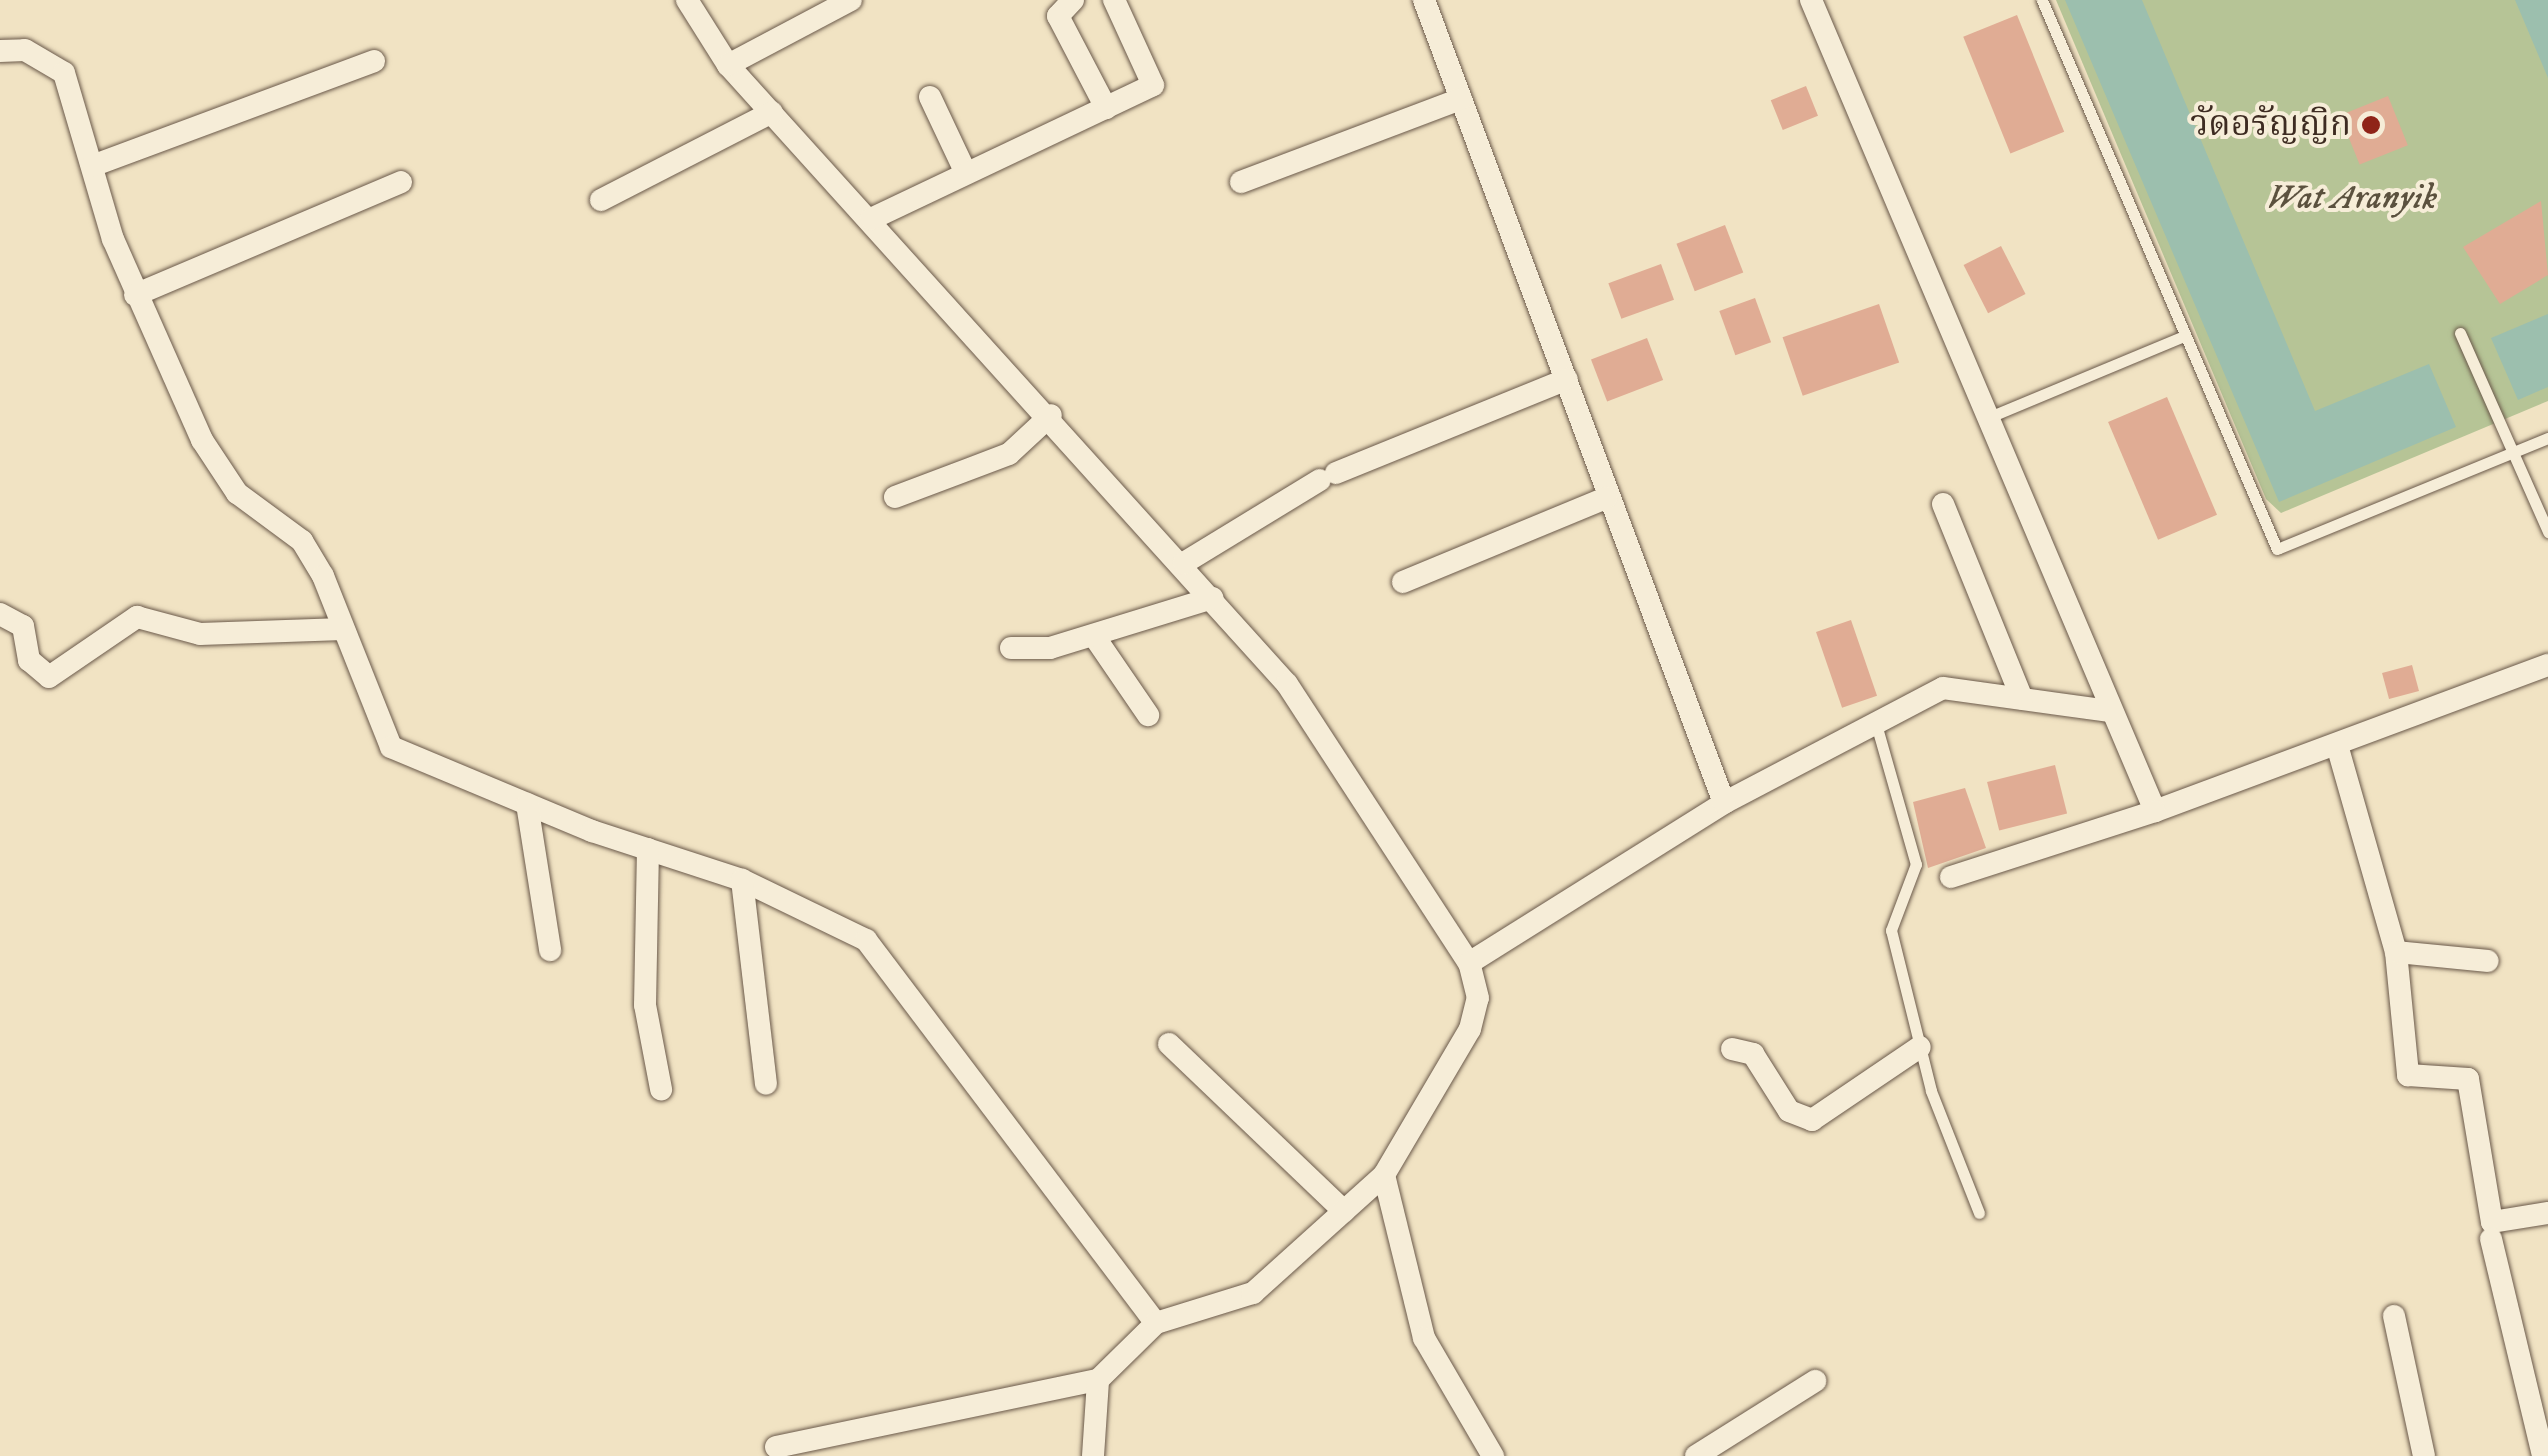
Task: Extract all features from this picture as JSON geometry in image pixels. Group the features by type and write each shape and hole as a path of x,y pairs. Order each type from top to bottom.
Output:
{"street":[{"path":"687,0 728,65 1051,415 1287,684 1469,963 1478,998 1470,1030 1384,1175 1253,1293 1156,1323 1098,1380 776,1447"},
{"path":"728,65 851,0"},
{"path":"1073,0 1058,16 1106,108"},
{"path":"871,218 1156,81 1114,0"},
{"path":"1424,0 1568,379 1606,498 1724,803"},
{"path":"1811,0 2108,711 2155,810"},
{"path":"0,51 25,50 64,73 135,295 220,473 302,541 391,748 527,804 742,880 830,916 891,965 1156,1323"},
{"path":"92,166 374,62"},
{"path":"930,97 966,173"},
{"path":"1242,182 1462,100"},
{"path":"601,200 772,112"},
{"path":"135,295 402,182"},
{"path":"1184,563 1328,477 1568,379"},
{"path":"895,497 1009,454 1051,415"},
{"path":"1402,582 1606,498"},
{"path":"1943,504 2022,699"},
{"path":"1011,648 1094,636 1213,598"},
{"path":"0,614 23,626 29,660 49,677 137,617 200,634 343,629"},
{"path":"1094,636 1148,715"},
{"path":"1950,877 2155,810 2548,665"},
{"path":"1469,963 1724,803 1943,688 2108,711"},
{"path":"2336,745 2396,952 2408,1075 2468,1079 2492,1222 2548,1213"},
{"path":"527,804 550,950"},
{"path":"648,849 645,1005 661,1089"},
{"path":"742,880 766,1084"},
{"path":"2396,952 2488,962"},
{"path":"1168,1044 1344,1211"},
{"path":"1732,1048 1753,1054 1790,1111 1812,1120 1920,1046"},
{"path":"1384,1175 1424,1338 1493,1456"},
{"path":"2492,1239 2543,1456"},
{"path":"2394,1316 2424,1456"},
{"path":"1094,1456 1098,1380"},
{"path":"1696,1456 1816,1381"}],"lane":[{"path":"2042,0 2277,549 2548,438"},
{"path":"2460,333 2548,532"},
{"path":"1987,418 2184,336"},
{"path":"1876,724 1916,864 1890,914 1920,1046 1979,1212"}],"green space":[{"name":"Wat Aranyik","path":"2056,0 2548,0 2548,401 2281,513 2266,499"}],"shaded area":[{"path":"2065,0 2142,0 2315,411 2429,364 2456,427 2279,502"},
{"path":"2515,0 2548,0 2548,78"},
{"path":"2548,314 2548,387 2518,400 2491,338"}],"building":[{"path":"2017,15 2064,132 2010,154 1963,37"},
{"path":"1806,86 1818,116 1783,130 1771,100"},
{"path":"2388,96 2408,145 2360,165 2340,115"},
{"path":"2541,201 2548,275 2500,304 2463,247"},
{"path":"1725,225 1743,273 1695,291 1676,244"},
{"path":"2001,246 2026,294 1988,313 1964,265"},
{"path":"1661,264 1674,300 1621,319 1608,283"},
{"path":"1755,298 1771,342 1735,355 1719,311"},
{"path":"1879,304 1899,363 1803,396 1783,337"},
{"path":"1647,338 1663,380 1607,402 1591,360"},
{"path":"2167,397 2217,515 2158,540 2108,422"},
{"path":"1851,620 1877,696 1842,708 1816,632"},
{"path":"2412,665 2419,691 2389,699 2382,673"},
{"path":"2055,765 2067,814 1999,830 1987,782"},
{"path":"1965,788 1986,848 1928,868 1913,802"}],"place":[{"name":"วัดอรัญญิก","path":"2371,125"}]}
